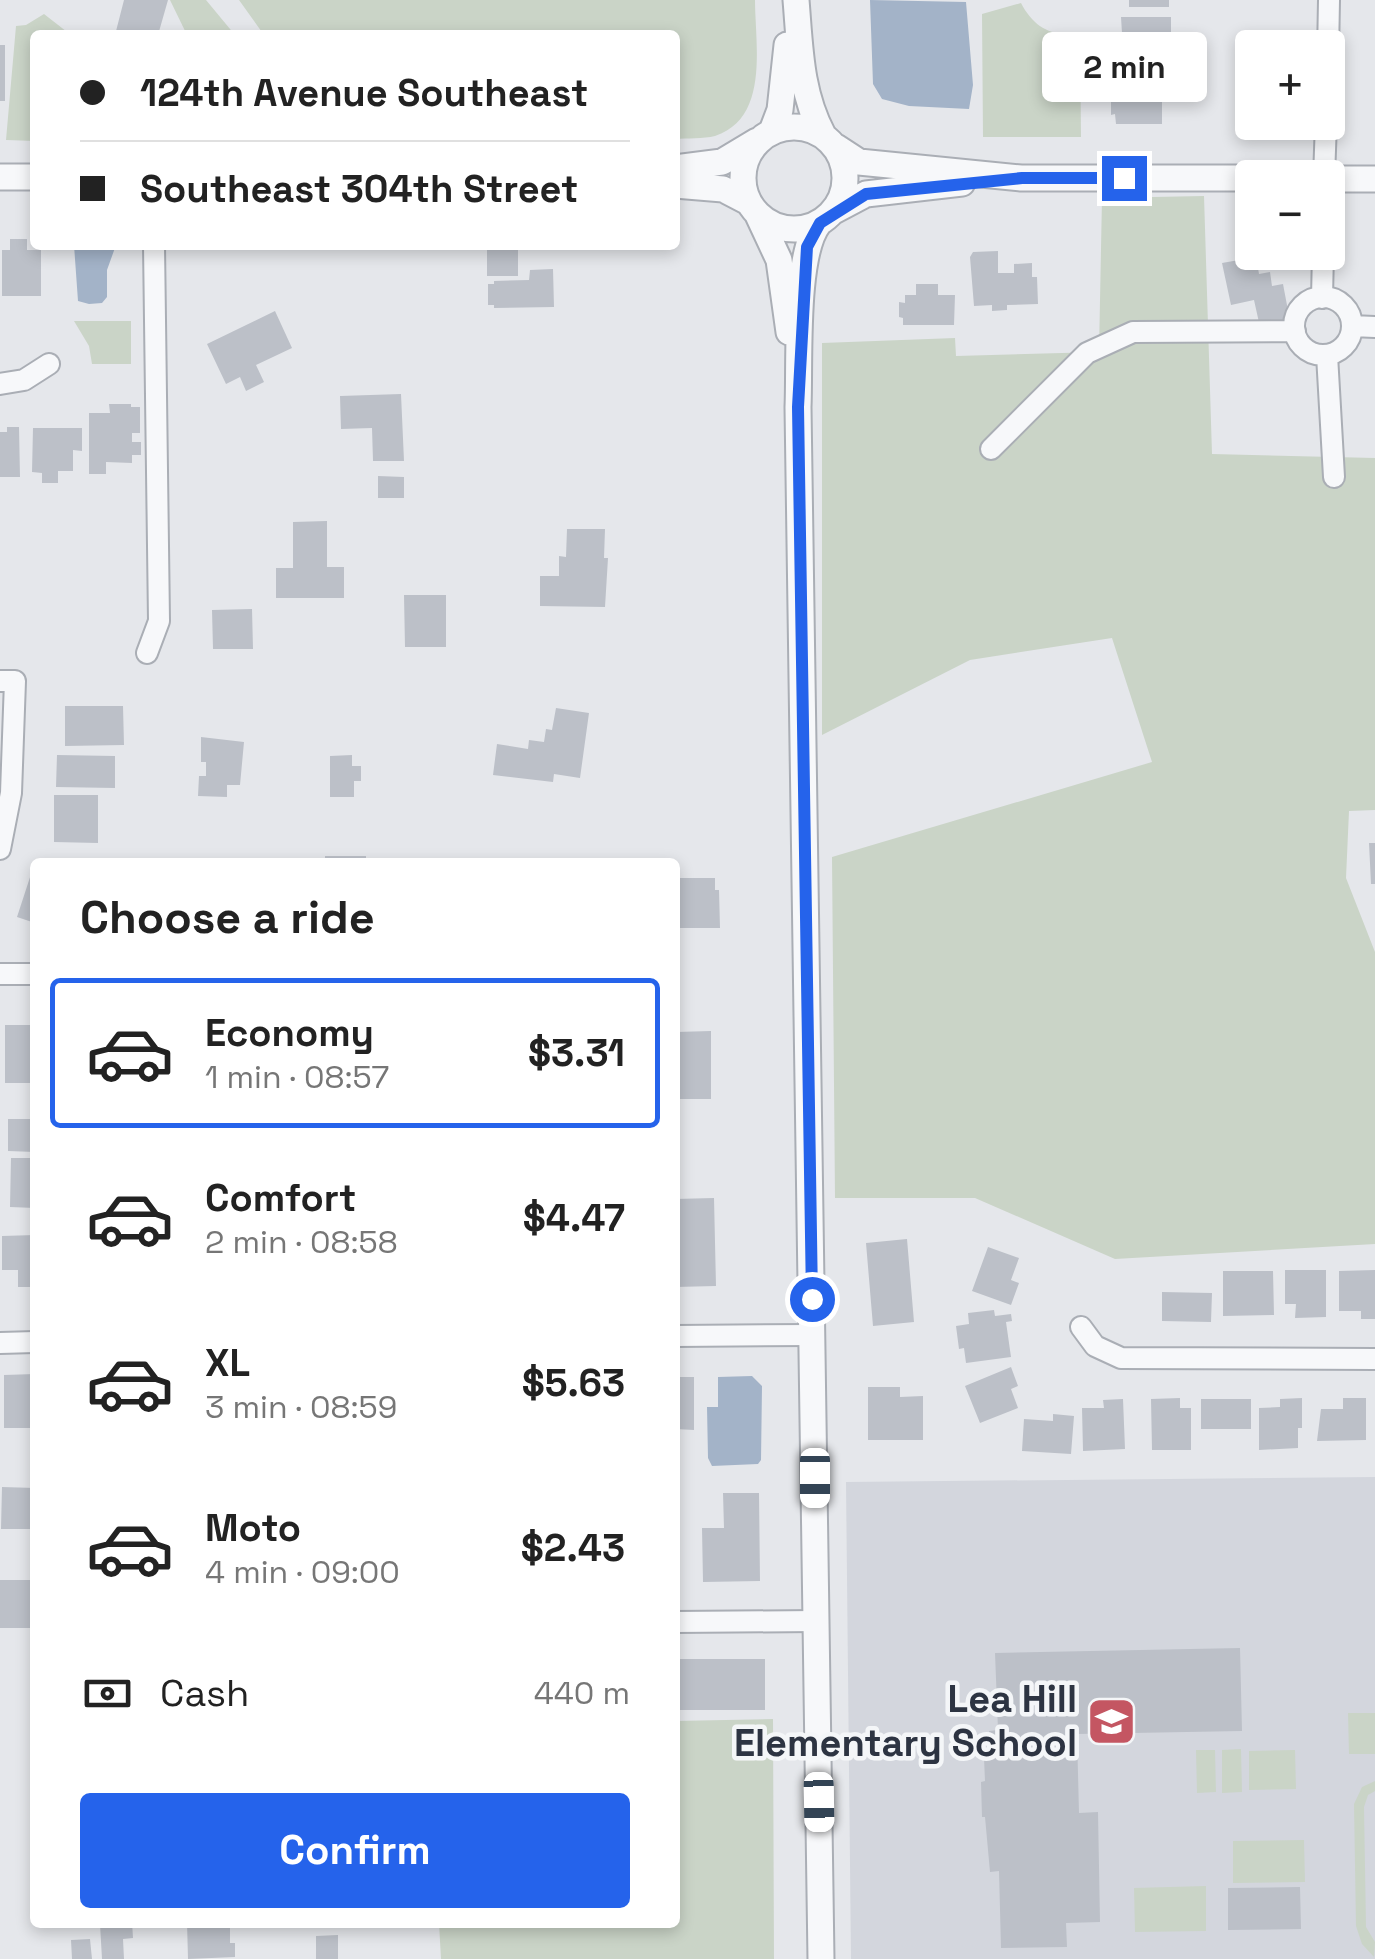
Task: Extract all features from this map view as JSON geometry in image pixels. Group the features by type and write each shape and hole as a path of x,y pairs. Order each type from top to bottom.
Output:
{"street":[{"path":"793,0 783,93 764,136 748,154 743,186 774,244 783,278 798,407"},
{"path":"793,0 811,114 844,162 846,180 842,198 812,233 804,260 798,407 821,1959"},
{"path":"1328,30 1329,0"},
{"path":"680,167 722,162 764,136 789,126 806,128 859,162 1022,178"},
{"path":"0,177 30,177"},
{"path":"680,185 723,189 788,229 826,218 866,194 885,190 1022,178 1235,178"},
{"path":"1345,178 1375,179"},
{"path":"148,653 159,620 154,250"},
{"path":"1322,298 1323,270"},
{"path":"1322,298 1340,303 1352,326 1346,344 1327,354 1313,354 1304,348 1295,331 1298,312 1312,300 1322,298"},
{"path":"1352,326 1375,327"},
{"path":"990,449 1087,354 1133,332 1295,331"},
{"path":"1327,354 1334,477"},
{"path":"0,384 24,380 49,364"},
{"path":"0,849 12,793 7,681"},
{"path":"0,974 30,974"},
{"path":"1080,1327 1095,1346 1122,1358 1375,1360"},
{"path":"680,1336 813,1335"},
{"path":"0,1342 30,1342"},
{"path":"680,1622 816,1621"}],"shaded area":[{"path":"170,0 206,0 231,30 185,30"},
{"path":"239,0 755,0 756,78 752,97 733,127 715,136 680,139 680,30 260,30"},
{"path":"1021,3 1045,29 1061,34 1080,32 1081,137 983,137 982,14"},
{"path":"44,14 65,30 30,30 30,141 6,140 16,26 26,25"},
{"path":"1204,196 1212,454 1375,458 1375,810 1349,811 1346,878 1375,952 1375,1244 1115,1259 975,1198 835,1198 832,857 1152,762 1112,638 970,660 822,735 822,343 955,338 956,356 1099,352 1102,198"},
{"path":"74,321 131,321 131,364 92,364 89,346"},
{"name":"Lea Hill Elementary School","path":"1375,1477 1375,1959 851,1959 846,1482"},
{"path":"1348,1713 1375,1713 1375,1754 1349,1754"},
{"path":"773,1719 774,1959 441,1959 439,1928 680,1928 680,1721"},
{"path":"1241,1749 1242,1792 1222,1793 1222,1750"},
{"path":"1196,1750 1215,1750 1216,1792 1197,1793"},
{"path":"1295,1750 1296,1789 1249,1790 1249,1751"},
{"path":"1375,1781 1375,1791 1368,1795 1364,1807 1366,1927 1375,1942 1374,1957 1362,1944 1356,1926 1354,1804 1362,1787"},
{"path":"1304,1840 1305,1882 1233,1883 1233,1841"},
{"path":"1206,1886 1206,1931 1135,1932 1134,1888"}],"water":[{"path":"870,0 966,2 973,85 969,109 909,106 882,99 873,84"},
{"path":"74,250 114,250 107,270 107,297 102,303 78,301"},
{"path":"752,1376 762,1386 761,1460 758,1464 712,1466 708,1458 707,1407 718,1407 718,1377"}],"building":[{"path":"124,0 168,0 159,30 116,30"},
{"path":"1129,0 1169,0 1169,7 1129,7"},
{"path":"1121,17 1171,17 1171,48 1123,49"},
{"path":"0,45 5,45 5,101 0,101"},
{"path":"1119,55 1170,55 1170,86 1116,86"},
{"path":"1111,94 1162,94 1162,124 1116,124 1115,114 1111,115"},
{"path":"10,239 27,239 27,250 41,250 41,296 2,296 2,250 10,250"},
{"path":"487,250 518,250 518,276 487,276"},
{"path":"998,251 998,273 1014,273 1014,264 1032,263 1038,304 1007,305 1007,310 992,311 992,305 974,306 970,257 973,252"},
{"path":"1235,261 1235,270 1270,272 1272,286 1283,284 1290,321 1260,327 1254,300 1231,305 1222,263"},
{"path":"553,269 554,307 488,305 488,284 529,280 530,270"},
{"path":"916,284 938,284 938,295 955,295 954,325 903,325 899,302 905,303 905,295 916,295"},
{"path":"275,311 292,348 256,365 264,382 246,391 240,377 226,384 207,344"},
{"path":"401,394 404,461 373,461 372,428 341,429 340,396"},
{"path":"109,404 140,407 140,433 132,433 132,442 141,442 141,455 132,455 132,463 106,462 106,474 89,474 89,413 110,413"},
{"path":"7,427 19,427 20,477 0,477 0,432 7,432"},
{"path":"33,428 82,428 82,451 73,450 73,471 58,471 58,483 42,483 42,473 32,472"},
{"path":"378,476 404,477 404,498 378,498"},
{"path":"327,521 327,567 344,567 344,598 276,598 276,568 293,568 293,522"},
{"path":"567,529 605,529 605,607 540,606 540,576 559,576 559,556 566,557"},
{"path":"404,595 446,595 446,647 405,647"},
{"path":"252,609 253,649 213,649 212,610"},
{"path":"65,706 123,706 124,745 65,746"},
{"path":"556,708 589,713 580,778 554,774 553,782 493,775 497,744 528,749 529,740 544,742 546,729 552,730"},
{"path":"201,737 244,742 240,785 227,785 227,797 198,796 199,776 206,776 206,762 201,762"},
{"path":"57,755 115,756 115,788 56,787"},
{"path":"352,755 352,766 361,766 361,781 354,781 354,797 330,797 330,756"},
{"path":"54,795 98,795 98,843 54,842"},
{"path":"1369,843 1375,843 1375,884 1371,884"},
{"path":"325,856 366,856 366,858"},
{"path":"30,877 30,921 17,917"},
{"path":"680,878 715,878 720,928 680,928"},
{"path":"5,1025 30,1025 30,1083 5,1083"},
{"path":"711,1031 711,1099 680,1099 680,1032"},
{"path":"8,1119 30,1119 30,1152 8,1151"},
{"path":"11,1158 30,1158 30,1208 10,1207"},
{"path":"714,1198 716,1286 680,1287 680,1199"},
{"path":"30,1235 30,1287 18,1287 18,1270 2,1270 2,1236"},
{"path":"907,1239 914,1322 873,1326 866,1243"},
{"path":"988,1247 1019,1258 1011,1280 1019,1283 1011,1305 972,1291"},
{"path":"1285,1270 1326,1270 1326,1317 1295,1318 1296,1304 1285,1304"},
{"path":"1375,1270 1375,1319 1361,1319 1361,1311 1339,1311 1339,1271"},
{"path":"1223,1271 1273,1271 1274,1315 1223,1316"},
{"path":"1162,1292 1212,1293 1211,1322 1162,1321"},
{"path":"994,1310 995,1316 1011,1314 1012,1321 1006,1322 1011,1357 966,1363 964,1348 959,1349 956,1326 969,1324 968,1313"},
{"path":"1011,1367 1018,1386 1011,1389 1018,1408 980,1423 965,1386"},
{"path":"30,1374 30,1428 4,1428 4,1375"},
{"path":"680,1377 694,1377 694,1430 680,1429"},
{"path":"868,1387 900,1387 900,1397 923,1396 923,1440 868,1440"},
{"path":"1180,1398 1180,1408 1191,1408 1191,1450 1152,1450 1151,1399"},
{"path":"1302,1398 1298,1448 1259,1450 1259,1408 1280,1407 1280,1399"},
{"path":"1343,1398 1366,1398 1366,1440 1317,1441 1321,1409 1343,1409"},
{"path":"1123,1399 1125,1449 1083,1451 1082,1408 1104,1408 1103,1400"},
{"path":"1201,1399 1251,1399 1251,1429 1201,1429"},
{"path":"1053,1414 1074,1416 1071,1454 1022,1451 1024,1419 1053,1421"},
{"path":"2,1487 30,1488 30,1529 1,1529"},
{"path":"723,1493 759,1493 760,1581 703,1582 702,1528 724,1528"},
{"path":"0,1580 30,1580 30,1628 0,1628"},
{"path":"1240,1648 1242,1731 1077,1734 1079,1813 1098,1812 1100,1922 1066,1923 1067,1947 1001,1948 999,1871 990,1872 981,1782 985,1781 984,1758 989,1758 989,1731 998,1730 995,1653"},
{"path":"680,1659 765,1659 765,1710 680,1710"},
{"path":"1300,1887 1301,1929 1228,1930 1228,1888"},
{"path":"100,1928 132,1928 133,1938 123,1939 124,1959 102,1959"},
{"path":"187,1928 230,1928 235,1957 188,1959"},
{"path":"338,1935 338,1959 316,1959 316,1936"},
{"path":"90,1939 92,1959 72,1959 71,1940"}],"place":[{"name":"Lea Hill Elementary School","path":"1112,1721"}],"route":[{"path":"812,1299 798,407 807,247 812,233 832,212 866,194 1022,178 1124,178"}]}
